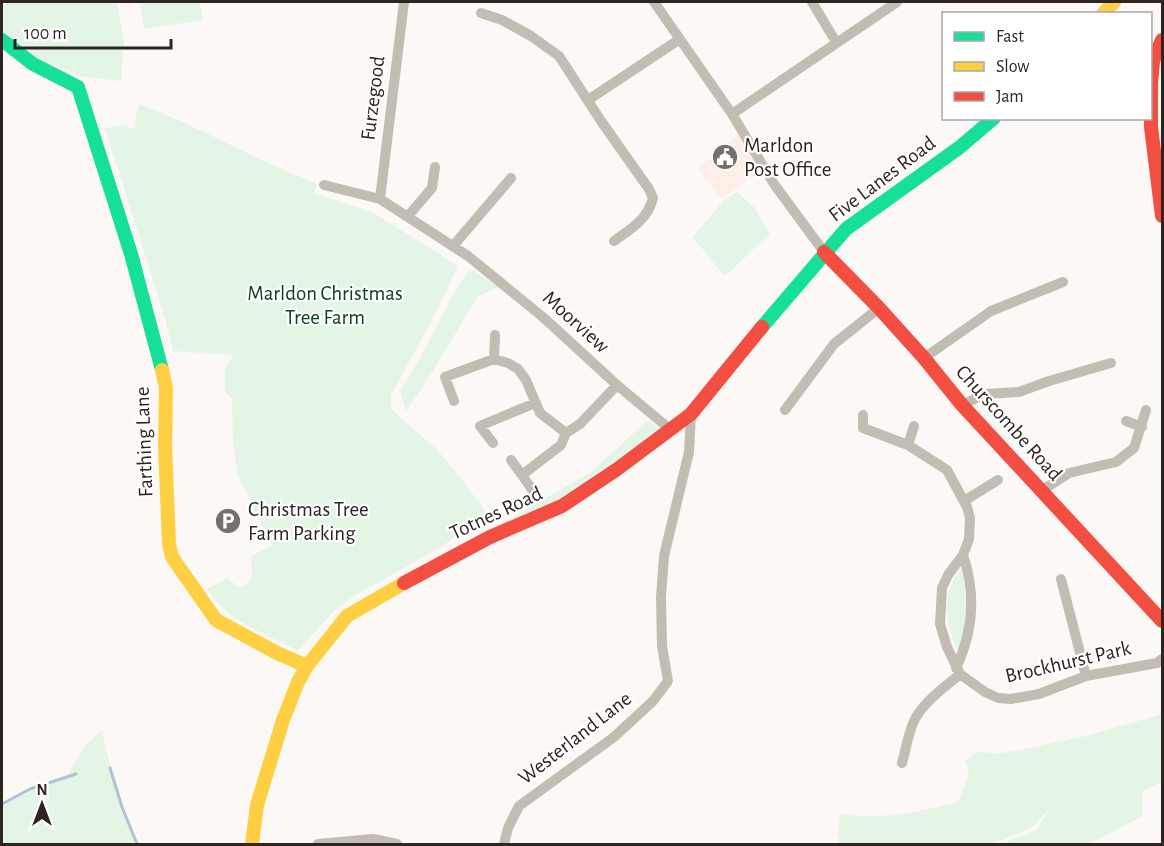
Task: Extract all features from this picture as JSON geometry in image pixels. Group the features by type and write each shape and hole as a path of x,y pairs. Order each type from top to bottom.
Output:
{"street":[{"name":"Furzegood","path":"380,199 404,2"},
{"path":"654,2 732,114 774,184 824,252"},
{"path":"812,2 836,42"},
{"path":"732,114 897,2"},
{"path":"480,13 502,20 531,36 559,56 653,198 643,219 615,241"},
{"path":"588,100 634,72 680,39"},
{"name":"Farthing Lane","path":"2,40 33,64 78,87 131,254 166,388 165,447 169,544 172,556 216,620 277,653 307,666"},
{"path":"1152,69 1162,40"},
{"name":"Five Lanes Road","path":"824,252 846,230 960,147 992,120"},
{"path":"1150,120 1162,216"},
{"path":"408,216 432,188 435,167"},
{"path":"453,246 510,178"},
{"name":"Moorview","path":"324,185 380,199 468,256 544,318 617,385 671,430"},
{"name":"Totnes Road","path":"253,844 257,805 283,720 307,666 337,626 360,607 479,543 562,506 671,430 691,414 824,252"},
{"name":"Churscombe Road","path":"824,252 879,308 962,405 1162,621"},
{"path":"924,358 991,311 1064,282"},
{"path":"785,410 834,344 879,308"},
{"path":"494,359 495,335"},
{"path":"454,401 445,377 494,359 508,363 518,369 526,381 540,412 566,433"},
{"path":"962,405 985,394 1019,392 1111,363"},
{"path":"522,475 561,445 566,433 580,424 617,385"},
{"path":"493,443 480,426 535,403"},
{"path":"1041,491 1069,473 1116,462 1134,448 1146,410"},
{"name":"Westerland Lane","path":"504,844 507,828 519,806 614,737 653,701 668,681 662,646 660,597 663,556 687,464 691,414"},
{"path":"863,415 863,428 908,445 947,470 964,501 970,518 969,540 963,555 948,575 942,588 940,624 958,671"},
{"path":"1126,421 1142,427"},
{"path":"908,445 914,426"},
{"path":"511,460 532,491"},
{"path":"964,501 998,480"},
{"path":"902,763 914,722 924,706 958,671 966,646 972,617 968,570 963,555"},
{"path":"1061,579 1086,676"},
{"name":"Brockhurst Park","path":"958,671 985,692 998,698 1011,699 1039,694 1086,676 1156,663 1162,659"},
{"path":"318,844 373,839 397,844"}],"shaded area":[{"path":"743,131 764,168 721,199 698,168"}],"green space":[{"path":"2,2 117,2 124,40 121,81 79,76 40,59 2,29"},
{"path":"140,2 200,2 203,20 144,29"},
{"name":"Marldon Christmas Tree Farm","path":"139,104 317,184 314,193 374,213 458,266 430,324 391,395 391,408 447,461 484,509 485,517 436,550 354,596 332,613 298,651 236,619 215,600 207,589 227,578 240,588 245,585 252,571 251,556 272,546 238,476 233,444 232,399 225,391 225,368 234,355 173,351 105,128 124,125 133,129 136,126 135,120"},
{"path":"737,192 755,208 770,235 724,276 693,237 724,200"},
{"path":"470,269 499,287 478,296 406,411 400,391"},
{"path":"648,420 662,431 573,494 496,527 591,472"},
{"path":"962,566 965,619 958,650 949,626 947,600 953,581"},
{"path":"1162,714 1162,782 1142,792 1142,816 1090,844 1000,844 1037,830 1050,808 1033,827 992,844 837,844 840,814 886,815 914,812 959,802 969,773 965,761 977,752 997,754 1025,749 1086,736"},
{"path":"102,730 116,788 137,844 2,844 2,804 30,789 67,776 86,745"}],"waterway":[{"path":"110,768 137,844"},
{"path":"2,804 30,789 76,774"}],"traffic: fast":[{"path":"2,40 33,64 78,87 131,254 162,370"},
{"path":"762,327 846,229 960,147 992,120"}],"traffic: slow":[{"path":"1105,12 1114,2"},
{"path":"162,370 166,388 165,446 169,544 172,557 216,620 277,653 307,666"},
{"path":"252,844 257,805 283,720 307,666 347,616 404,583"}],"traffic: jam":[{"path":"1152,72 1153,61 1162,40"},
{"path":"1151,120 1162,216"},
{"path":"824,252 879,308 962,405 1162,621"},
{"path":"404,583 490,537 562,506 616,470 691,414 762,327"}],"place":[{"name":"Marldon Post Office","path":"725,157"},
{"name":"Christmas Tree Farm Parking","path":"228,521"}]}
